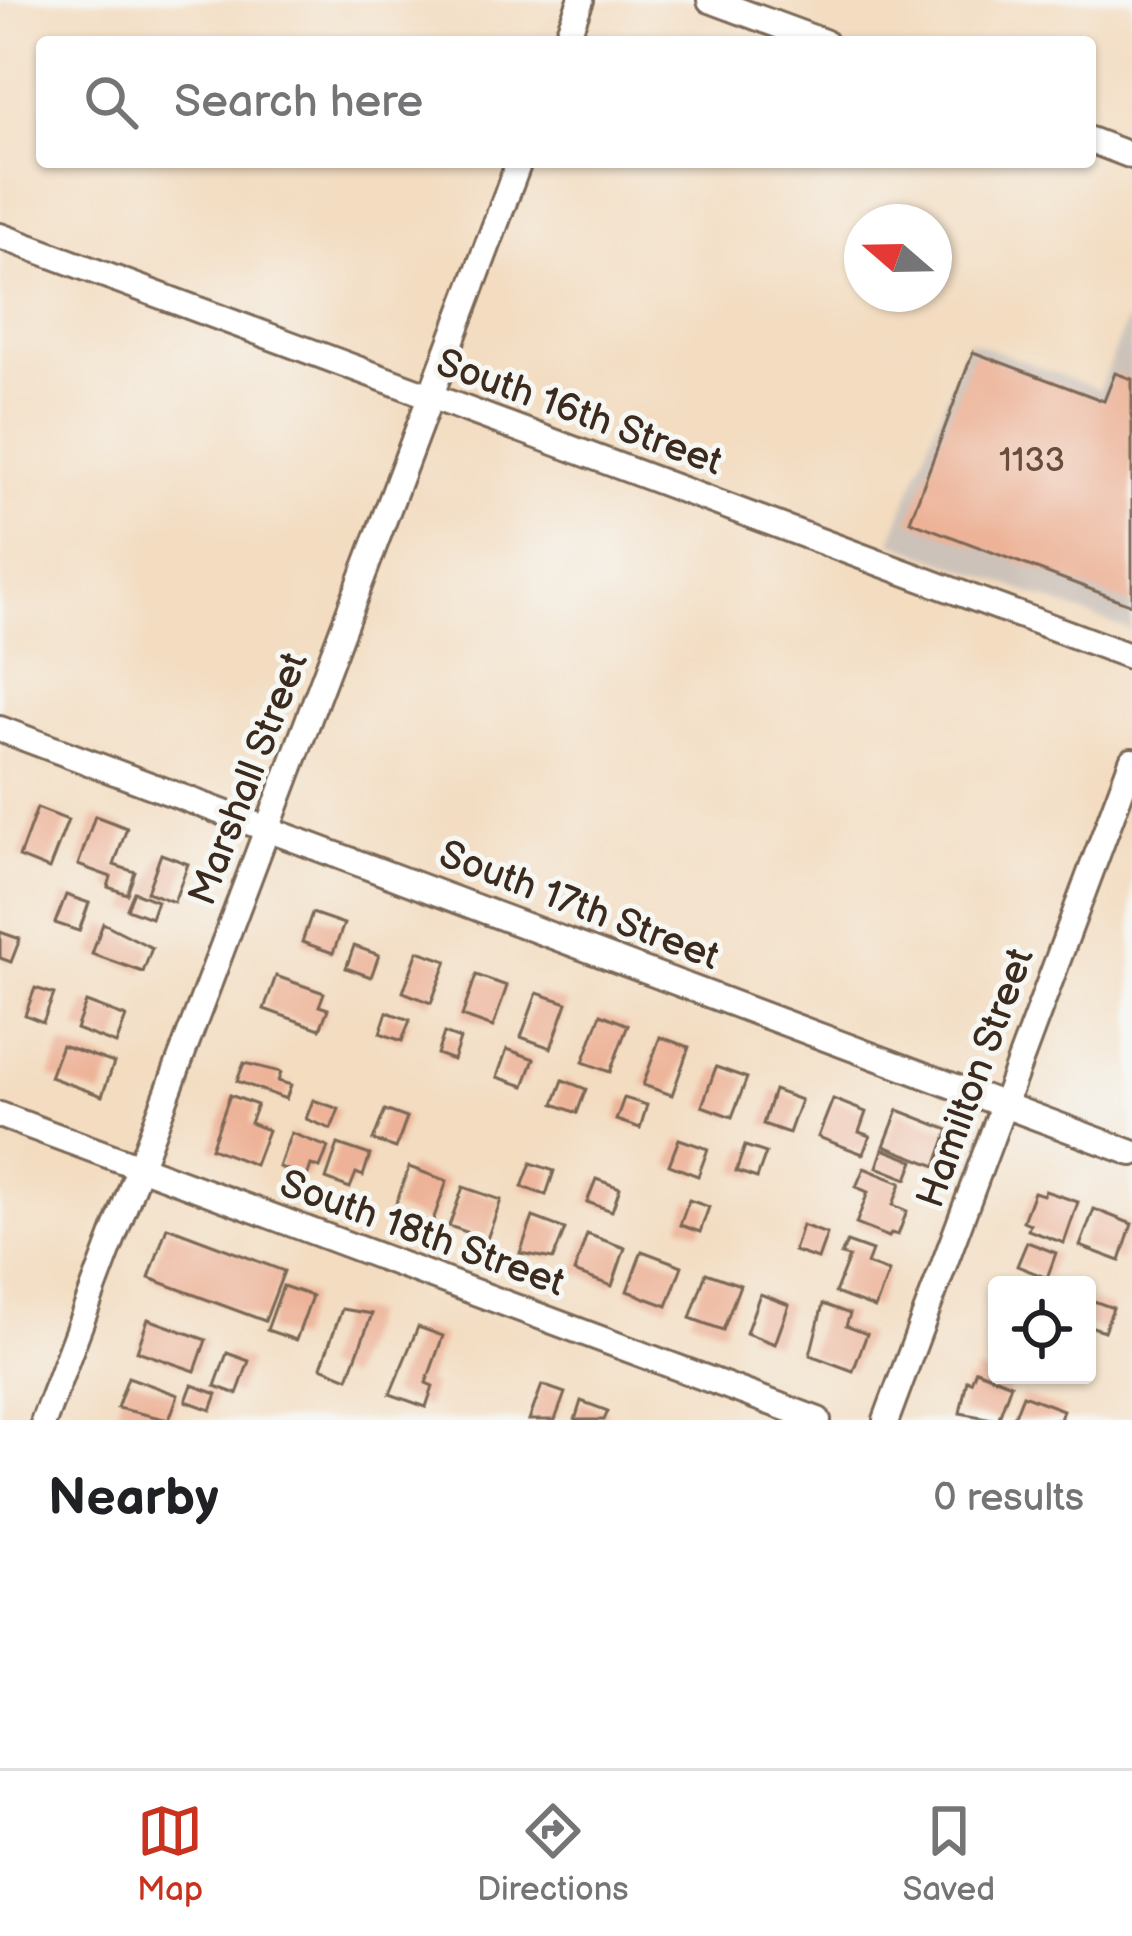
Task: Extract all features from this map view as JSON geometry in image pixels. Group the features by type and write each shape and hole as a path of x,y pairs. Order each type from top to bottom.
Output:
{"street":[{"path":"567,36 580,0"},
{"path":"710,0 808,36"},
{"path":"1096,142 1132,156"},
{"name":"Marshall Street","path":"44,1420 517,168"},
{"name":"South 16th Street","path":"0,236 1132,657"},
{"name":"South 17th Street","path":"0,729 1132,1153"},
{"name":"Hamilton Street","path":"886,1420 1132,761"},
{"name":"South 18th Street","path":"0,1115 818,1420"}],"shaded area":[{"path":"1126,321 1132,323 1132,631 891,542 968,340 1099,390"}],"building":[{"path":"973,352 1104,401 1115,373 1132,379 1132,605 910,521"},
{"path":"37,808 68,820 49,869 19,857"},
{"path":"95,816 127,828 114,865 135,872 127,894 108,887 111,877 78,865"},
{"path":"161,854 188,864 174,902 147,892"},
{"path":"134,892 157,901 151,918 127,909"},
{"path":"66,895 89,903 79,931 55,923"},
{"path":"312,913 344,924 333,953 302,942"},
{"path":"103,923 152,948 143,972 92,954"},
{"path":"0,932 20,939 11,962 0,958"},
{"path":"354,946 379,955 371,977 346,968"},
{"path":"418,951 447,961 431,1003 403,992"},
{"path":"476,975 507,986 493,1027 462,1016"},
{"path":"276,976 324,993 319,1006 328,1009 320,1029 264,1009"},
{"path":"35,988 54,994 43,1022 25,1015"},
{"path":"537,993 567,1003 551,1048 521,1037"},
{"path":"86,1002 126,1017 116,1044 76,1029"},
{"path":"387,1012 410,1020 402,1041 380,1033"},
{"path":"601,1014 628,1025 610,1072 583,1062"},
{"path":"444,1033 460,1039 453,1060 437,1054"},
{"path":"660,1037 689,1047 672,1095 643,1085"},
{"path":"62,1045 114,1063 102,1096 50,1077"},
{"path":"507,1049 534,1059 524,1086 497,1077"},
{"path":"244,1063 281,1072 278,1081 291,1085 286,1099 237,1081"},
{"path":"716,1067 747,1078 732,1117 702,1106"},
{"path":"563,1080 586,1089 577,1113 554,1104"},
{"path":"774,1090 801,1100 789,1133 763,1124"},
{"path":"230,1095 257,1105 250,1123 268,1130 255,1165 211,1148"},
{"path":"624,1098 647,1105 640,1128 616,1120"},
{"path":"833,1099 866,1112 859,1132 870,1136 863,1154 818,1137"},
{"path":"313,1100 339,1109 331,1129 306,1119"},
{"path":"385,1110 407,1118 396,1148 373,1140"},
{"path":"898,1110 949,1130 936,1166 884,1146"},
{"path":"291,1133 328,1147 320,1168 311,1165 307,1177 279,1167"},
{"path":"679,1139 708,1149 698,1176 669,1165"},
{"path":"338,1144 370,1155 363,1176 356,1173 350,1188 326,1179"},
{"path":"745,1146 766,1153 757,1178 736,1171"},
{"path":"883,1149 914,1161 907,1179 877,1167"},
{"path":"531,1163 554,1171 546,1195 522,1187"},
{"path":"409,1167 447,1181 432,1223 394,1209"},
{"path":"864,1168 901,1183 893,1205 907,1211 898,1235 889,1237 856,1224 868,1192 856,1187"},
{"path":"596,1179 620,1188 612,1211 587,1202"},
{"path":"463,1187 501,1200 487,1239 449,1226"},
{"path":"1045,1191 1078,1202 1064,1243 1028,1230 1030,1224 1023,1221 1034,1192 1043,1195"},
{"path":"689,1200 709,1207 700,1232 680,1225"},
{"path":"1094,1209 1132,1224 1120,1261 1080,1246"},
{"path":"533,1217 565,1229 553,1259 520,1253"},
{"path":"802,1225 827,1234 818,1259 794,1251"},
{"path":"167,1227 284,1271 265,1321 149,1278"},
{"path":"587,1234 625,1248 612,1286 574,1272"},
{"path":"847,1242 872,1251 867,1264 889,1272 875,1308 835,1293 849,1257 841,1255"},
{"path":"1027,1242 1056,1253 1048,1276 1017,1266"},
{"path":"642,1251 682,1266 667,1306 627,1291"},
{"path":"706,1273 740,1285 723,1330 690,1318"},
{"path":"283,1286 312,1296 296,1340 267,1330"},
{"path":"760,1294 789,1305 775,1344 746,1333"},
{"path":"1096,1302 1113,1308 1104,1331 1096,1328"},
{"path":"823,1304 850,1314 846,1326 867,1334 853,1371 810,1355"},
{"path":"342,1309 372,1314 348,1378 321,1367"},
{"path":"148,1319 206,1340 195,1371 137,1351"},
{"path":"418,1327 443,1336 426,1383 433,1386 426,1407 390,1394"},
{"path":"227,1353 249,1361 237,1394 215,1386"},
{"path":"976,1370 988,1375 988,1384 1011,1384 998,1420 960,1413 967,1380 971,1382"},
{"path":"128,1377 178,1395 169,1420 117,1408"},
{"path":"192,1385 217,1394 211,1410 186,1401"},
{"path":"542,1385 565,1393 555,1420 529,1420"},
{"path":"1023,1395 1063,1410 1060,1420 1013,1420"},
{"path":"581,1401 608,1411 604,1420 575,1420"}]}
